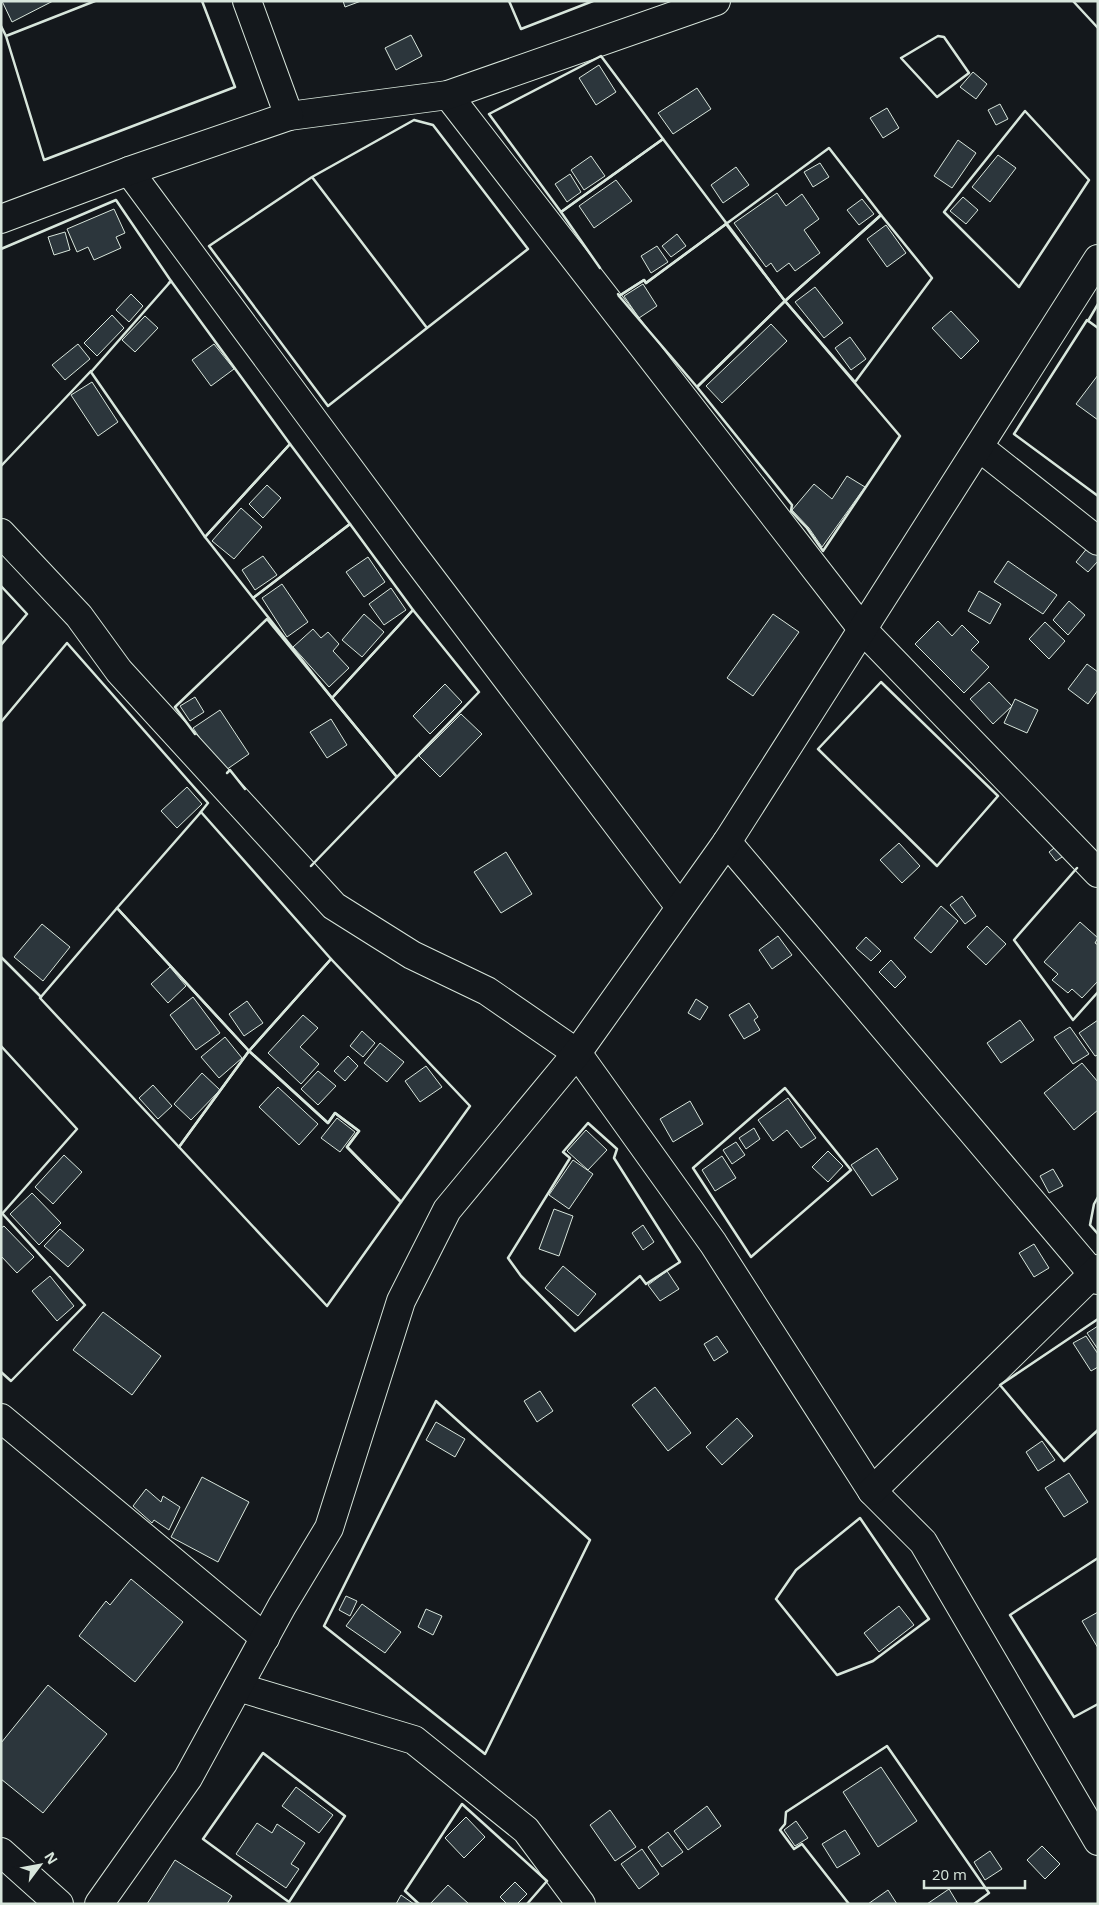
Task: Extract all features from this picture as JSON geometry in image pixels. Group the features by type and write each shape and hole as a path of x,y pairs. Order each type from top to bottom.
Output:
{"street":[{"path":"247,1 289,116"},
{"path":"1,218 129,171 289,116 448,95 716,1"},
{"path":"448,95 863,630 1098,874"},
{"path":"129,171 411,552 680,907"},
{"path":"99,1904 188,1778 265,1638 329,1528 400,1301 447,1210 577,1053 727,842 1098,259"},
{"path":"979,447 1098,541"},
{"path":"1,533 79,616 119,671 334,906 412,955 487,991 577,1053 712,1243 872,1490 923,1542 1098,1841"},
{"path":"727,842 1096,1274 872,1490"},
{"path":"1,1418 265,1638"},
{"path":"238,1687 414,1740 526,1830 581,1904"},
{"path":"1,1852 59,1904"}],"building":[{"path":"2,1 53,1 12,22"},
{"path":"343,1 361,1 345,7"},
{"path":"411,35 422,56 396,70 385,48"},
{"path":"599,65 616,92 596,105 579,78"},
{"path":"973,72 987,84 976,99 960,87"},
{"path":"697,88 711,109 673,134 658,113"},
{"path":"1000,104 1008,119 996,125 988,110"},
{"path":"887,108 899,128 883,138 870,118"},
{"path":"958,140 976,153 952,188 934,176"},
{"path":"998,155 1016,168 990,202 972,187"},
{"path":"591,156 605,176 584,190 571,170"},
{"path":"820,163 829,177 813,187 804,172"},
{"path":"736,167 749,185 723,203 711,185"},
{"path":"570,174 581,192 567,202 555,184"},
{"path":"616,180 632,201 594,228 579,206"},
{"path":"777,193 786,206 802,194 819,219 804,230 820,253 795,271 789,263 777,272 771,263 766,267 734,223"},
{"path":"963,197 978,210 966,224 950,211"},
{"path":"862,199 874,214 859,225 847,210"},
{"path":"114,209 125,233 116,237 121,248 94,260 88,247 77,252 67,229"},
{"path":"886,225 906,253 887,267 867,239"},
{"path":"65,232 70,250 54,255 48,237"},
{"path":"677,234 686,246 671,257 662,246"},
{"path":"657,246 668,262 651,273 641,256"},
{"path":"643,284 657,306 639,318 624,296"},
{"path":"815,287 843,323 824,338 795,302"},
{"path":"131,294 143,306 129,322 116,310"},
{"path":"951,311 979,341 961,359 932,328"},
{"path":"112,315 124,328 97,356 84,343"},
{"path":"145,316 158,328 135,352 122,340"},
{"path":"771,324 787,341 722,403 706,386"},
{"path":"850,337 866,359 851,370 835,348"},
{"path":"78,344 90,359 65,380 52,365"},
{"path":"214,344 234,369 211,386 192,360"},
{"path":"1098,375 1098,420 1076,404"},
{"path":"92,382 118,422 98,436 71,395"},
{"path":"847,476 865,487 822,547 809,528 792,510 814,484 832,499"},
{"path":"267,485 281,498 263,518 249,504"},
{"path":"241,508 262,527 234,559 212,541"},
{"path":"1088,547 1098,555 1098,561 1088,572 1076,562"},
{"path":"263,556 277,575 255,590 242,570"},
{"path":"368,557 385,582 364,597 346,572"},
{"path":"1008,561 1057,595 1043,614 994,582"},
{"path":"282,584 308,622 287,637 262,598"},
{"path":"391,588 406,610 384,625 369,604"},
{"path":"979,591 1001,604 990,624 968,611"},
{"path":"1069,601 1085,615 1068,635 1053,620"},
{"path":"364,614 384,632 362,657 342,640"},
{"path":"773,614 799,632 753,696 727,678"},
{"path":"938,621 952,636 962,625 979,642 971,650 989,667 964,693 915,644"},
{"path":"1045,622 1065,641 1049,659 1029,639"},
{"path":"313,629 321,638 328,632 339,644 333,651 349,668 329,687 293,647"},
{"path":"1087,664 1098,672 1098,690 1088,704 1068,689"},
{"path":"989,682 1012,706 993,724 970,699"},
{"path":"445,684 462,702 430,734 413,716"},
{"path":"195,697 204,712 190,721 180,706"},
{"path":"1015,699 1038,710 1027,733 1004,723"},
{"path":"220,710 249,754 223,772 193,728"},
{"path":"461,714 482,734 440,777 419,756"},
{"path":"331,719 347,745 327,758 310,732"},
{"path":"187,787 202,804 177,828 161,811"},
{"path":"899,843 920,866 902,883 880,860"},
{"path":"1058,845 1065,855 1056,861 1049,852"},
{"path":"506,852 532,894 501,913 474,872"},
{"path":"962,896 976,916 965,924 950,905"},
{"path":"941,906 958,921 931,953 914,938"},
{"path":"1080,922 1098,938 1095,943 1098,945 1098,981 1082,998 1072,989 1068,993 1052,980 1058,974 1044,962"},
{"path":"42,924 70,947 43,981 14,957"},
{"path":"987,926 1006,944 986,965 967,947"},
{"path":"778,936 792,955 772,969 759,950"},
{"path":"866,937 881,951 871,961 856,948"},
{"path":"891,960 906,977 895,988 879,972"},
{"path":"170,967 186,986 168,1003 151,984"},
{"path":"193,997 220,1033 196,1050 170,1015"},
{"path":"696,999 708,1007 700,1020 688,1013"},
{"path":"247,1001 263,1023 244,1036 229,1014"},
{"path":"749,1003 758,1017 754,1020 760,1030 744,1039 729,1015"},
{"path":"303,1015 318,1028 300,1047 319,1064 301,1084 268,1053"},
{"path":"1020,1020 1034,1040 1001,1063 987,1043"},
{"path":"1098,1020 1098,1055 1095,1056 1079,1033"},
{"path":"1070,1027 1089,1054 1073,1064 1054,1037"},
{"path":"362,1031 375,1043 363,1057 350,1046"},
{"path":"225,1037 242,1058 219,1078 201,1057"},
{"path":"380,1043 404,1062 387,1082 364,1063"},
{"path":"348,1056 358,1066 345,1081 334,1071"},
{"path":"1082,1063 1098,1082 1098,1110 1074,1130 1044,1093"},
{"path":"426,1066 442,1087 420,1102 405,1081"},
{"path":"318,1071 336,1086 318,1105 301,1089"},
{"path":"202,1073 220,1090 191,1120 174,1104"},
{"path":"153,1085 172,1106 158,1119 139,1098"},
{"path":"278,1087 318,1124 299,1145 259,1107"},
{"path":"788,1098 816,1138 801,1148 787,1130 773,1141 758,1120"},
{"path":"690,1101 703,1124 673,1142 660,1119"},
{"path":"337,1118 355,1132 340,1152 321,1138"},
{"path":"754,1128 760,1139 746,1149 739,1138"},
{"path":"586,1130 607,1150 588,1170 567,1151"},
{"path":"736,1142 745,1155 732,1164 723,1150"},
{"path":"877,1148 898,1179 872,1196 851,1165"},
{"path":"828,1151 843,1166 828,1182 812,1167"},
{"path":"64,1155 82,1172 53,1204 35,1187"},
{"path":"722,1156 736,1178 715,1191 702,1170"},
{"path":"573,1160 593,1174 569,1209 549,1195"},
{"path":"1053,1169 1063,1186 1049,1193 1040,1176"},
{"path":"32,1193 61,1223 39,1245 10,1214"},
{"path":"554,1209 573,1216 559,1256 539,1249"},
{"path":"643,1225 654,1242 643,1250 632,1233"},
{"path":"4,1226 34,1257 17,1273 1,1256 1,1228"},
{"path":"60,1229 84,1250 68,1267 44,1246"},
{"path":"1034,1244 1049,1268 1034,1277 1019,1253"},
{"path":"563,1266 596,1294 578,1316 545,1288"},
{"path":"667,1271 679,1289 660,1301 648,1285"},
{"path":"50,1276 74,1306 57,1321 32,1291"},
{"path":"103,1312 161,1356 132,1395 73,1350"},
{"path":"1098,1326 1098,1347 1097,1348 1087,1333"},
{"path":"717,1336 728,1352 714,1361 704,1344"},
{"path":"1086,1336 1098,1354 1098,1367 1091,1371 1073,1343"},
{"path":"655,1387 691,1433 668,1451 632,1405"},
{"path":"540,1391 553,1411 537,1422 524,1401"},
{"path":"737,1418 753,1436 722,1465 706,1447"},
{"path":"436,1422 465,1439 455,1457 426,1440"},
{"path":"1042,1441 1055,1460 1038,1471 1026,1452"},
{"path":"1069,1473 1088,1502 1064,1517 1045,1488"},
{"path":"202,1477 249,1502 218,1562 171,1537"},
{"path":"146,1489 161,1502 163,1496 180,1507 169,1530 154,1520 152,1523 133,1506"},
{"path":"131,1579 183,1622 135,1682 79,1636 106,1601 110,1605"},
{"path":"346,1596 357,1601 350,1616 339,1610"},
{"path":"362,1604 401,1632 385,1653 346,1626"},
{"path":"899,1606 914,1625 879,1652 864,1633"},
{"path":"426,1609 442,1616 433,1635 418,1627"},
{"path":"1098,1612 1098,1648 1082,1621"},
{"path":"48,1685 107,1734 43,1813 1,1779 1,1743"},
{"path":"881,1767 917,1821 878,1847 843,1792"},
{"path":"296,1787 333,1815 319,1833 282,1806"},
{"path":"707,1806 721,1826 688,1850 674,1831"},
{"path":"610,1810 636,1847 615,1861 590,1825"},
{"path":"466,1817 485,1837 464,1858 445,1838"},
{"path":"796,1821 808,1838 795,1846 784,1830"},
{"path":"257,1823 272,1833 277,1824 305,1843 291,1864 299,1869 286,1888 236,1854"},
{"path":"845,1830 860,1854 837,1868 822,1844"},
{"path":"668,1832 683,1852 662,1867 648,1847"},
{"path":"1042,1846 1060,1864 1045,1879 1027,1860"},
{"path":"642,1849 659,1874 639,1889 621,1864"},
{"path":"990,1851 1002,1869 985,1880 974,1862"},
{"path":"175,1860 232,1896 227,1904 147,1904"},
{"path":"515,1882 527,1894 517,1904 507,1904 500,1897"},
{"path":"448,1885 469,1904 430,1904"},
{"path":"949,1889 958,1904 927,1904"},
{"path":"888,1890 897,1904 868,1904"},
{"path":"401,1895 414,1904 396,1904"}],"wall":[{"path":"95,1 6,36 44,160 235,87 202,1"},
{"path":"509,1 521,29 593,1"},
{"path":"1073,1 1098,28"},
{"path":"1,26 6,36"},
{"path":"938,36 944,37 969,73 937,97 901,58 938,36"},
{"path":"601,56 663,139 561,212 489,114 601,56"},
{"path":"1025,111 1089,180 1019,287 944,212 1025,111"},
{"path":"312,177 427,328 328,406 209,246 312,177 414,120 433,125 528,249 427,328 312,177"},
{"path":"600,268 561,212 663,139 785,301 881,215 829,148 726,224"},
{"path":"1,249 116,200 171,281 169,283"},
{"path":"881,215 932,278 855,382 785,301 881,215"},
{"path":"726,224 785,301 697,387 619,296 644,280 646,283 726,224"},
{"path":"618,294 619,296 644,280 646,283 726,224"},
{"path":"171,281 290,444 205,537 91,372 171,281"},
{"path":"785,301 900,436 823,551 807,528 791,511 792,505 697,387 785,301"},
{"path":"1088,321 1098,304"},
{"path":"1098,328 1087,320 1014,434 1098,496"},
{"path":"1,466 91,371"},
{"path":"290,444 350,524 253,598 205,537 290,444"},
{"path":"350,524 413,610 332,698 253,598 350,524"},
{"path":"1,586 27,614 1,645"},
{"path":"311,866 479,692 413,610 332,698 396,776"},
{"path":"195,734 175,707 267,619 396,776"},
{"path":"1,722 67,643 208,803 200,813"},
{"path":"881,682 998,796 937,866 818,749 881,682"},
{"path":"227,773 230,770 245,789"},
{"path":"201,812 331,959 249,1051 117,908 201,812"},
{"path":"1077,868 1014,940 1073,1020 1098,992"},
{"path":"117,908 249,1051 179,1147 40,998 117,908"},
{"path":"1,957 41,997"},
{"path":"331,959 470,1106 401,1202 347,1147 359,1131 335,1113 328,1123 249,1051 331,959"},
{"path":"1,1046 77,1129 1,1215"},
{"path":"249,1051 328,1123 335,1113 359,1131 347,1147 401,1202 327,1306 179,1147 249,1051"},
{"path":"785,1088 851,1170 751,1257 693,1168 785,1088"},
{"path":"588,1123 617,1149 614,1158 680,1262 646,1284 640,1276 575,1331 521,1276 508,1258 570,1158 563,1152 588,1123"},
{"path":"1098,1197 1094,1204 1090,1225 1098,1234"},
{"path":"1,1212 85,1305 11,1381 1,1372"},
{"path":"1098,1319 1000,1385 1064,1461 1098,1430"},
{"path":"436,1401 590,1540 485,1754 324,1626 436,1401"},
{"path":"860,1518 929,1619 873,1661 837,1675 776,1599 796,1570 860,1518"},
{"path":"1098,1558 1010,1615 1074,1717 1098,1704"},
{"path":"849,1904 802,1844 794,1849 780,1830 785,1824 786,1812 887,1746 989,1893 974,1904"},
{"path":"263,1753 345,1816 289,1902 203,1839 263,1753"},
{"path":"419,1904 405,1891 462,1804 547,1881 527,1904"}]}
